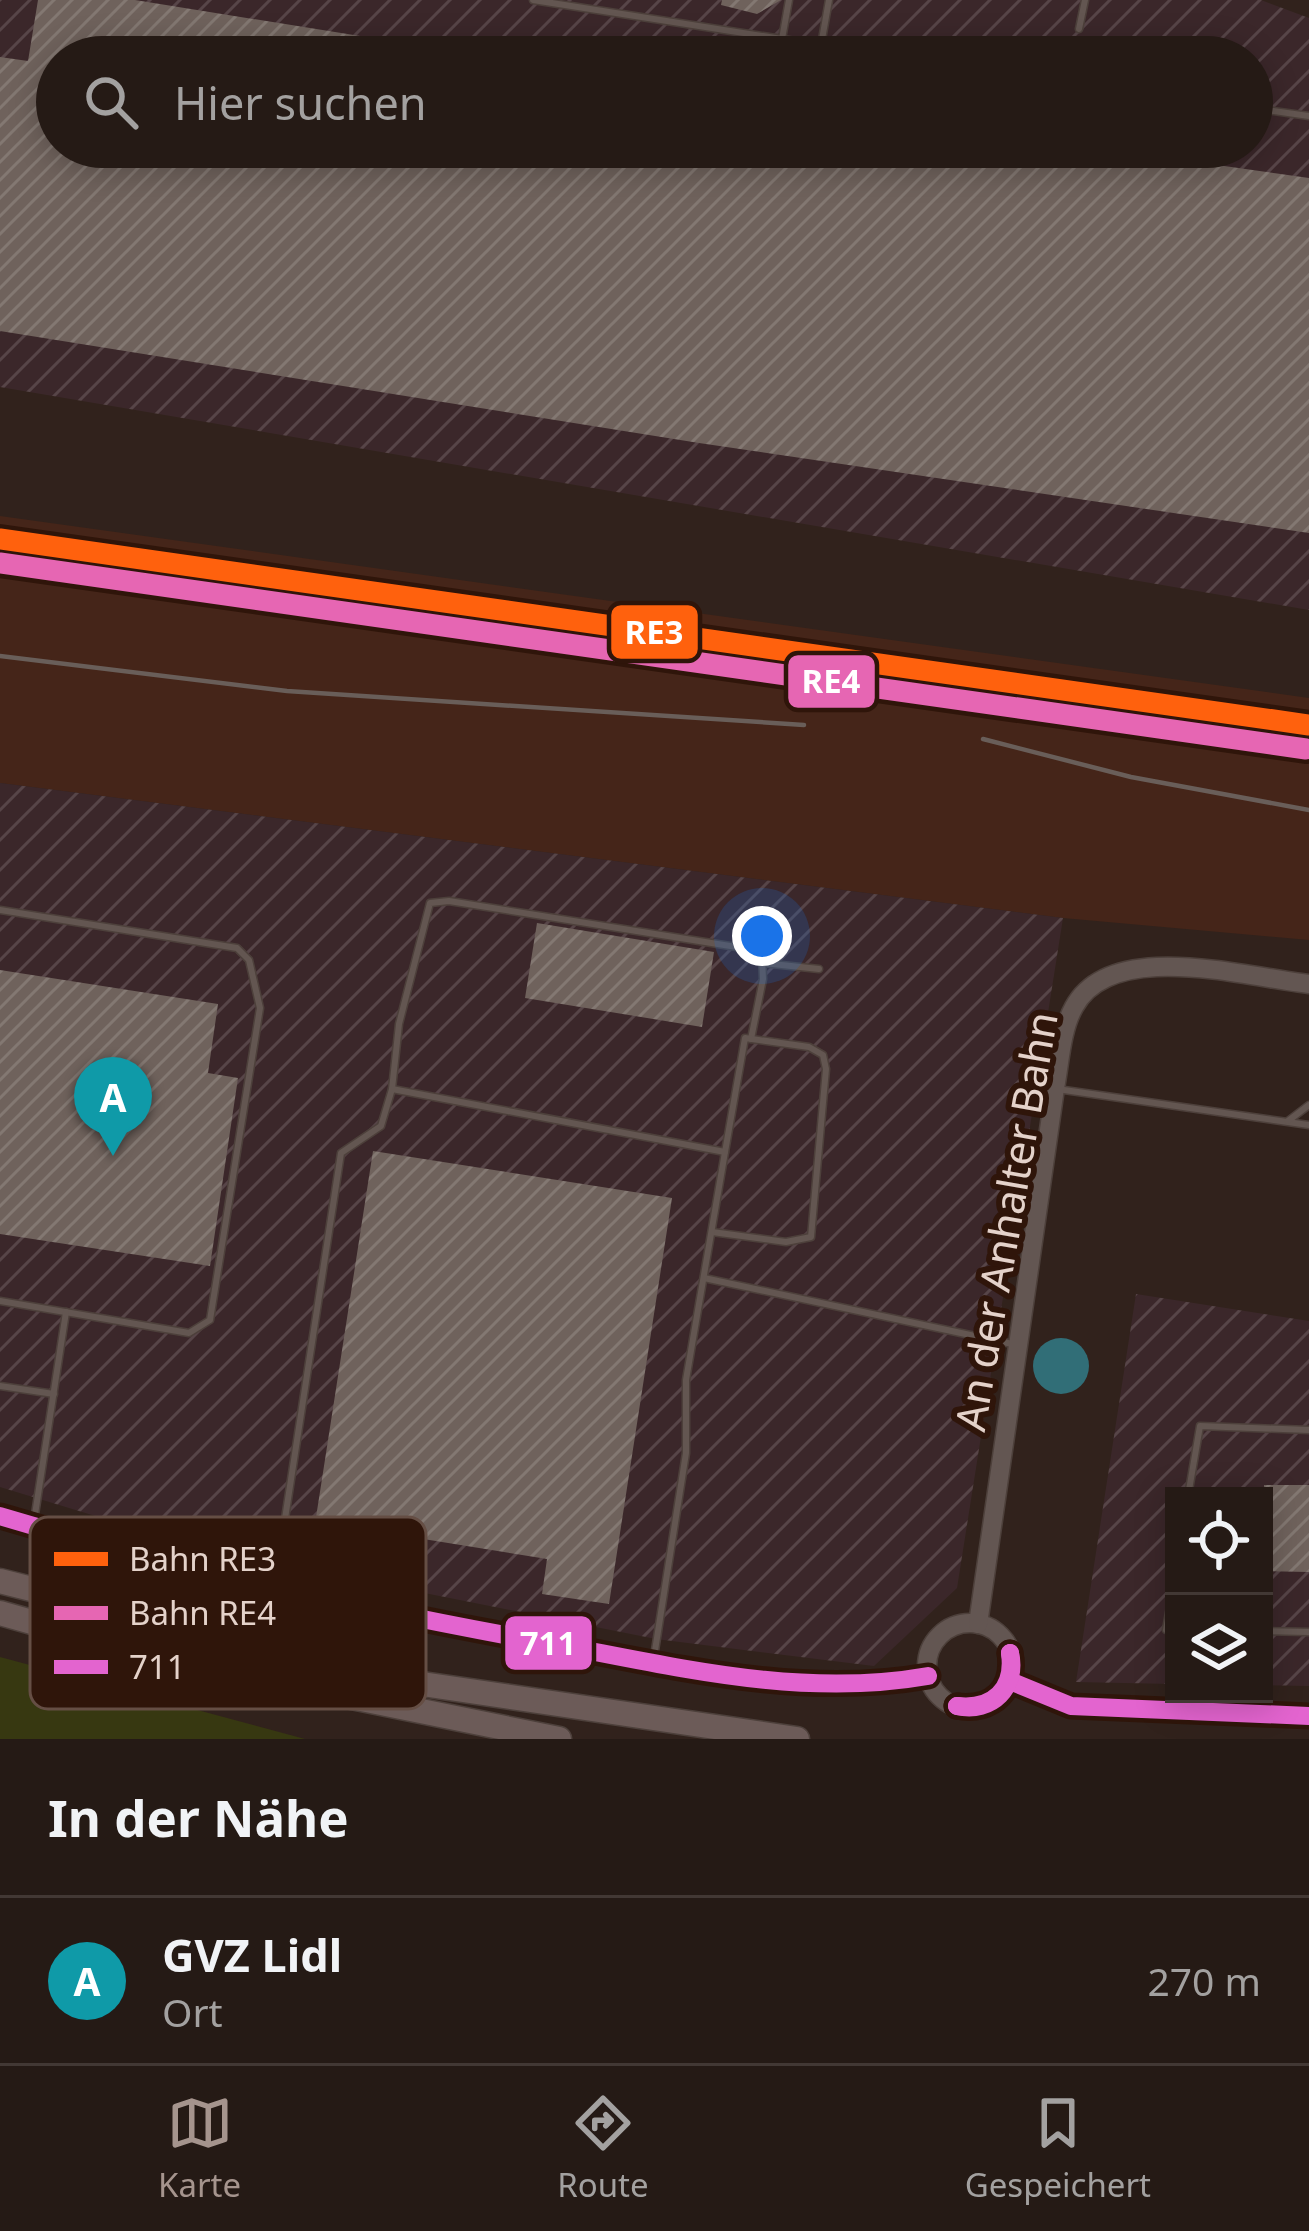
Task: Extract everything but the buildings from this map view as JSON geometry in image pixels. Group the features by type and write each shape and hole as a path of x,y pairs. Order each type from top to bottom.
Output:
{"highway":[{"path":"0,1581 30,1588"},
{"path":"0,1612 30,1621"},
{"path":"426,1684 796,1739"},
{"path":"411,1709 560,1739"}],"street":[{"name":"An der Anhalter Bahn","path":"978,1624 1055,1088 1071,1011 1094,982 1111,973 1152,967 1309,984"},
{"path":"0,1516 30,1525"},
{"path":"426,1622 653,1662 844,1687 885,1687 928,1676"},
{"path":"964,1623 978,1624 1008,1645 1010,1682 993,1702 968,1709 943,1699 928,1676 927,1662 939,1636 964,1623"},
{"path":"1010,1682 1071,1706 1309,1716"}],"lane":[{"path":"533,0 763,36"},
{"path":"783,36 789,0"},
{"path":"823,36 829,0"},
{"path":"1079,29 1085,0"},
{"path":"1273,111 1309,116"},
{"path":"285,1517 341,1153 381,1126 392,1089 398,1024 430,903 448,901 749,949 762,963 819,969"},
{"path":"0,910 237,949 249,960 260,1008 210,1320 189,1333 0,1301"},
{"path":"751,1039 762,963"},
{"path":"653,1662 686,1453 686,1380 745,1038 808,1047 823,1055 826,1069 811,1237 786,1242 712,1232"},
{"path":"1055,1088 1309,1125"},
{"path":"392,1089 725,1152"},
{"path":"1285,1123 1309,1105"},
{"path":"704,1278 1020,1346"},
{"path":"34,1517 66,1312"},
{"path":"0,1386 54,1394"},
{"path":"1190,1487 1200,1426 1309,1430"},
{"path":"1273,1631 1309,1632"}],"shaded area":[{"path":"0,0 1261,0 1309,18 1309,610 0,387"},
{"path":"0,516 1309,698 1309,940 1063,918 0,783"},
{"path":"0,783 1063,918 957,1588 874,1666 656,1639 426,1593 426,1517 99,1517 0,1487"},
{"path":"1136,1294 1309,1321 1309,1686 1273,1685 1273,1487 1165,1487 1165,1684 1076,1682"},
{"path":"0,1657 30,1665 30,1709 193,1709 305,1739 0,1739"}],"water":[{"path":"1061,1338 1081,1346 1089,1366 1081,1386 1061,1394 1041,1386 1033,1366 1041,1346"}],"railway":[{"path":"0,656 287,691 804,725"},
{"path":"983,739 1131,777 1309,810"}],"rail line":[{"name":"RE3","path":"0,539 1309,725"},
{"name":"RE4","path":"0,563 1306,749"}],"transit line":[{"name":"711","path":"0,1516 30,1524"},
{"name":"711","path":"426,1620 743,1677 835,1684 928,1676"},
{"name":"711","path":"957,1706 981,1704 999,1694 1009,1677 1010,1653"},
{"name":"711","path":"957,1706 981,1706 1000,1695 1010,1677 1010,1653"},
{"name":"711","path":"1010,1681 1071,1706 1309,1716"}],"place":[{"name":"GVZ Lidl","path":"113,1156"}]}
